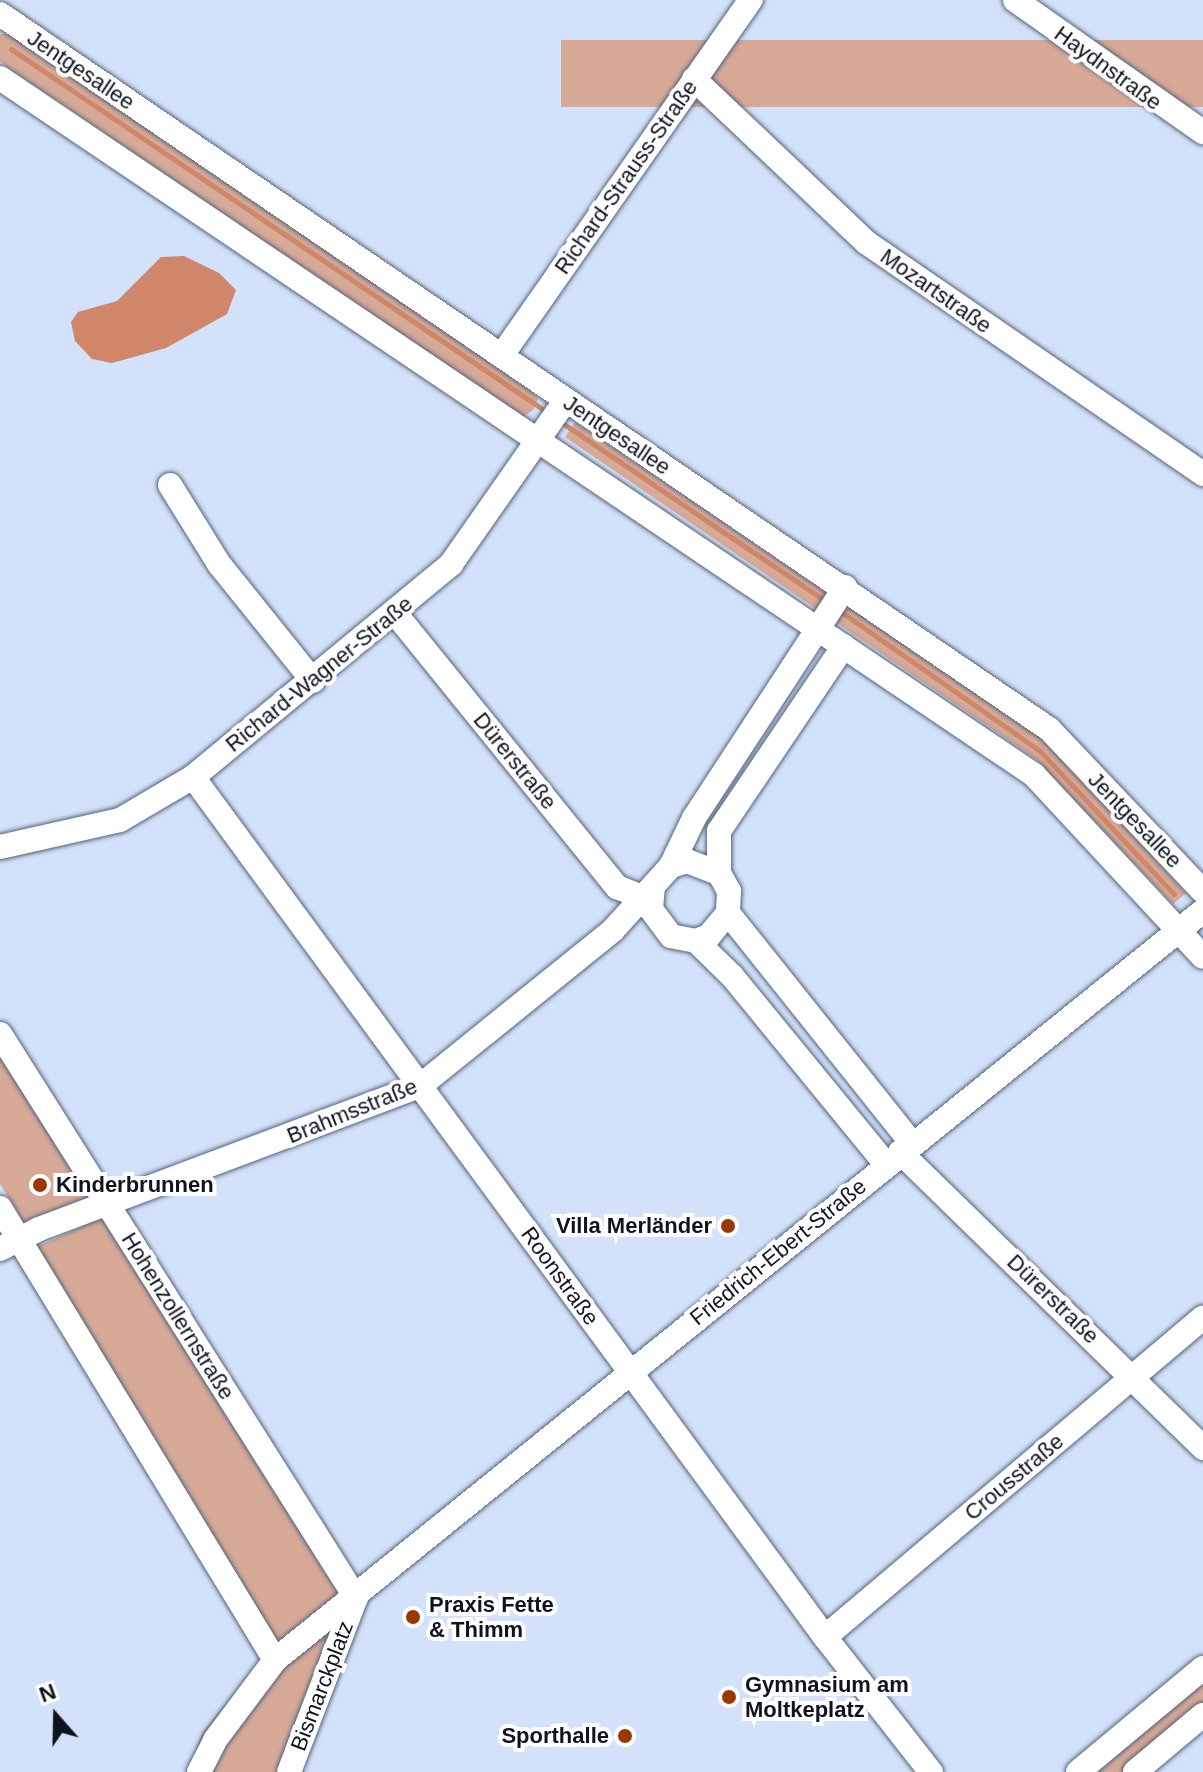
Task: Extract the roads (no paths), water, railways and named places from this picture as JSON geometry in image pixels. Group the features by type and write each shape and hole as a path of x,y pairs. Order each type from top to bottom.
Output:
{"street":[{"path":"0,14 17,0"},
{"name":"Richard-Strauss-Straße","path":"502,355 751,0"},
{"name":"Haydnstraße","path":"1015,0 1203,132"},
{"name":"Jentgesallee","path":"0,14 845,587 1049,729 1203,891"},
{"name":"Jentgesallee","path":"0,78 537,443 1034,775 1203,957"},
{"name":"Mozartstraße","path":"694,79 867,243 1203,474"},
{"name":"Richard-Wagner-Straße","path":"0,847 120,820 193,777 451,564 566,400"},
{"path":"170,485 219,564 313,681"},
{"path":"844,646 719,831 719,873 729,891 728,913 719,929 696,941 671,936 658,924 648,892 671,866 694,818 845,587"},
{"name":"Dürerstraße","path":"395,613 617,887 648,892"},
{"name":"Roonstraße","path":"193,777 825,1637 931,1772"},
{"path":"671,866 687,861 719,873"},
{"name":"Brahmsstraße","path":"9,1243 107,1202 420,1086 613,930 648,892"},
{"name":"Friedrich-Ebert-Straße","path":"356,1598 630,1371 1203,911"},
{"name":"Dürerstraße","path":"728,913 899,1153"},
{"name":"Dürerstraße","path":"696,941 899,1153 1134,1377 1203,1448"},
{"name":"Hohenzollernstraße","path":"0,1034 356,1598"},
{"path":"0,1208 9,1243 275,1660"},
{"name":"Crousstraße","path":"825,1637 1203,1318"},
{"name":"Bismarckplatz","path":"199,1772 242,1700 275,1660 356,1598"},
{"name":"Bismarckplatz","path":"289,1772 356,1598"},
{"path":"1078,1772 1203,1668"},
{"path":"1135,1772 1203,1715"}],"waterway":[{"path":"11,49 547,412"},
{"path":"558,420 828,603"},
{"path":"840,611 1040,751 1174,894"}],"place":[{"name":"Kinderbrunnen","path":"40,1185"},
{"name":"Villa Merländer","path":"728,1226"},
{"name":"Praxis Fette & Thimm","path":"413,1617"},
{"name":"Gymnasium am Moltkeplatz","path":"729,1697"},
{"name":"Sporthalle","path":"625,1736"}]}
